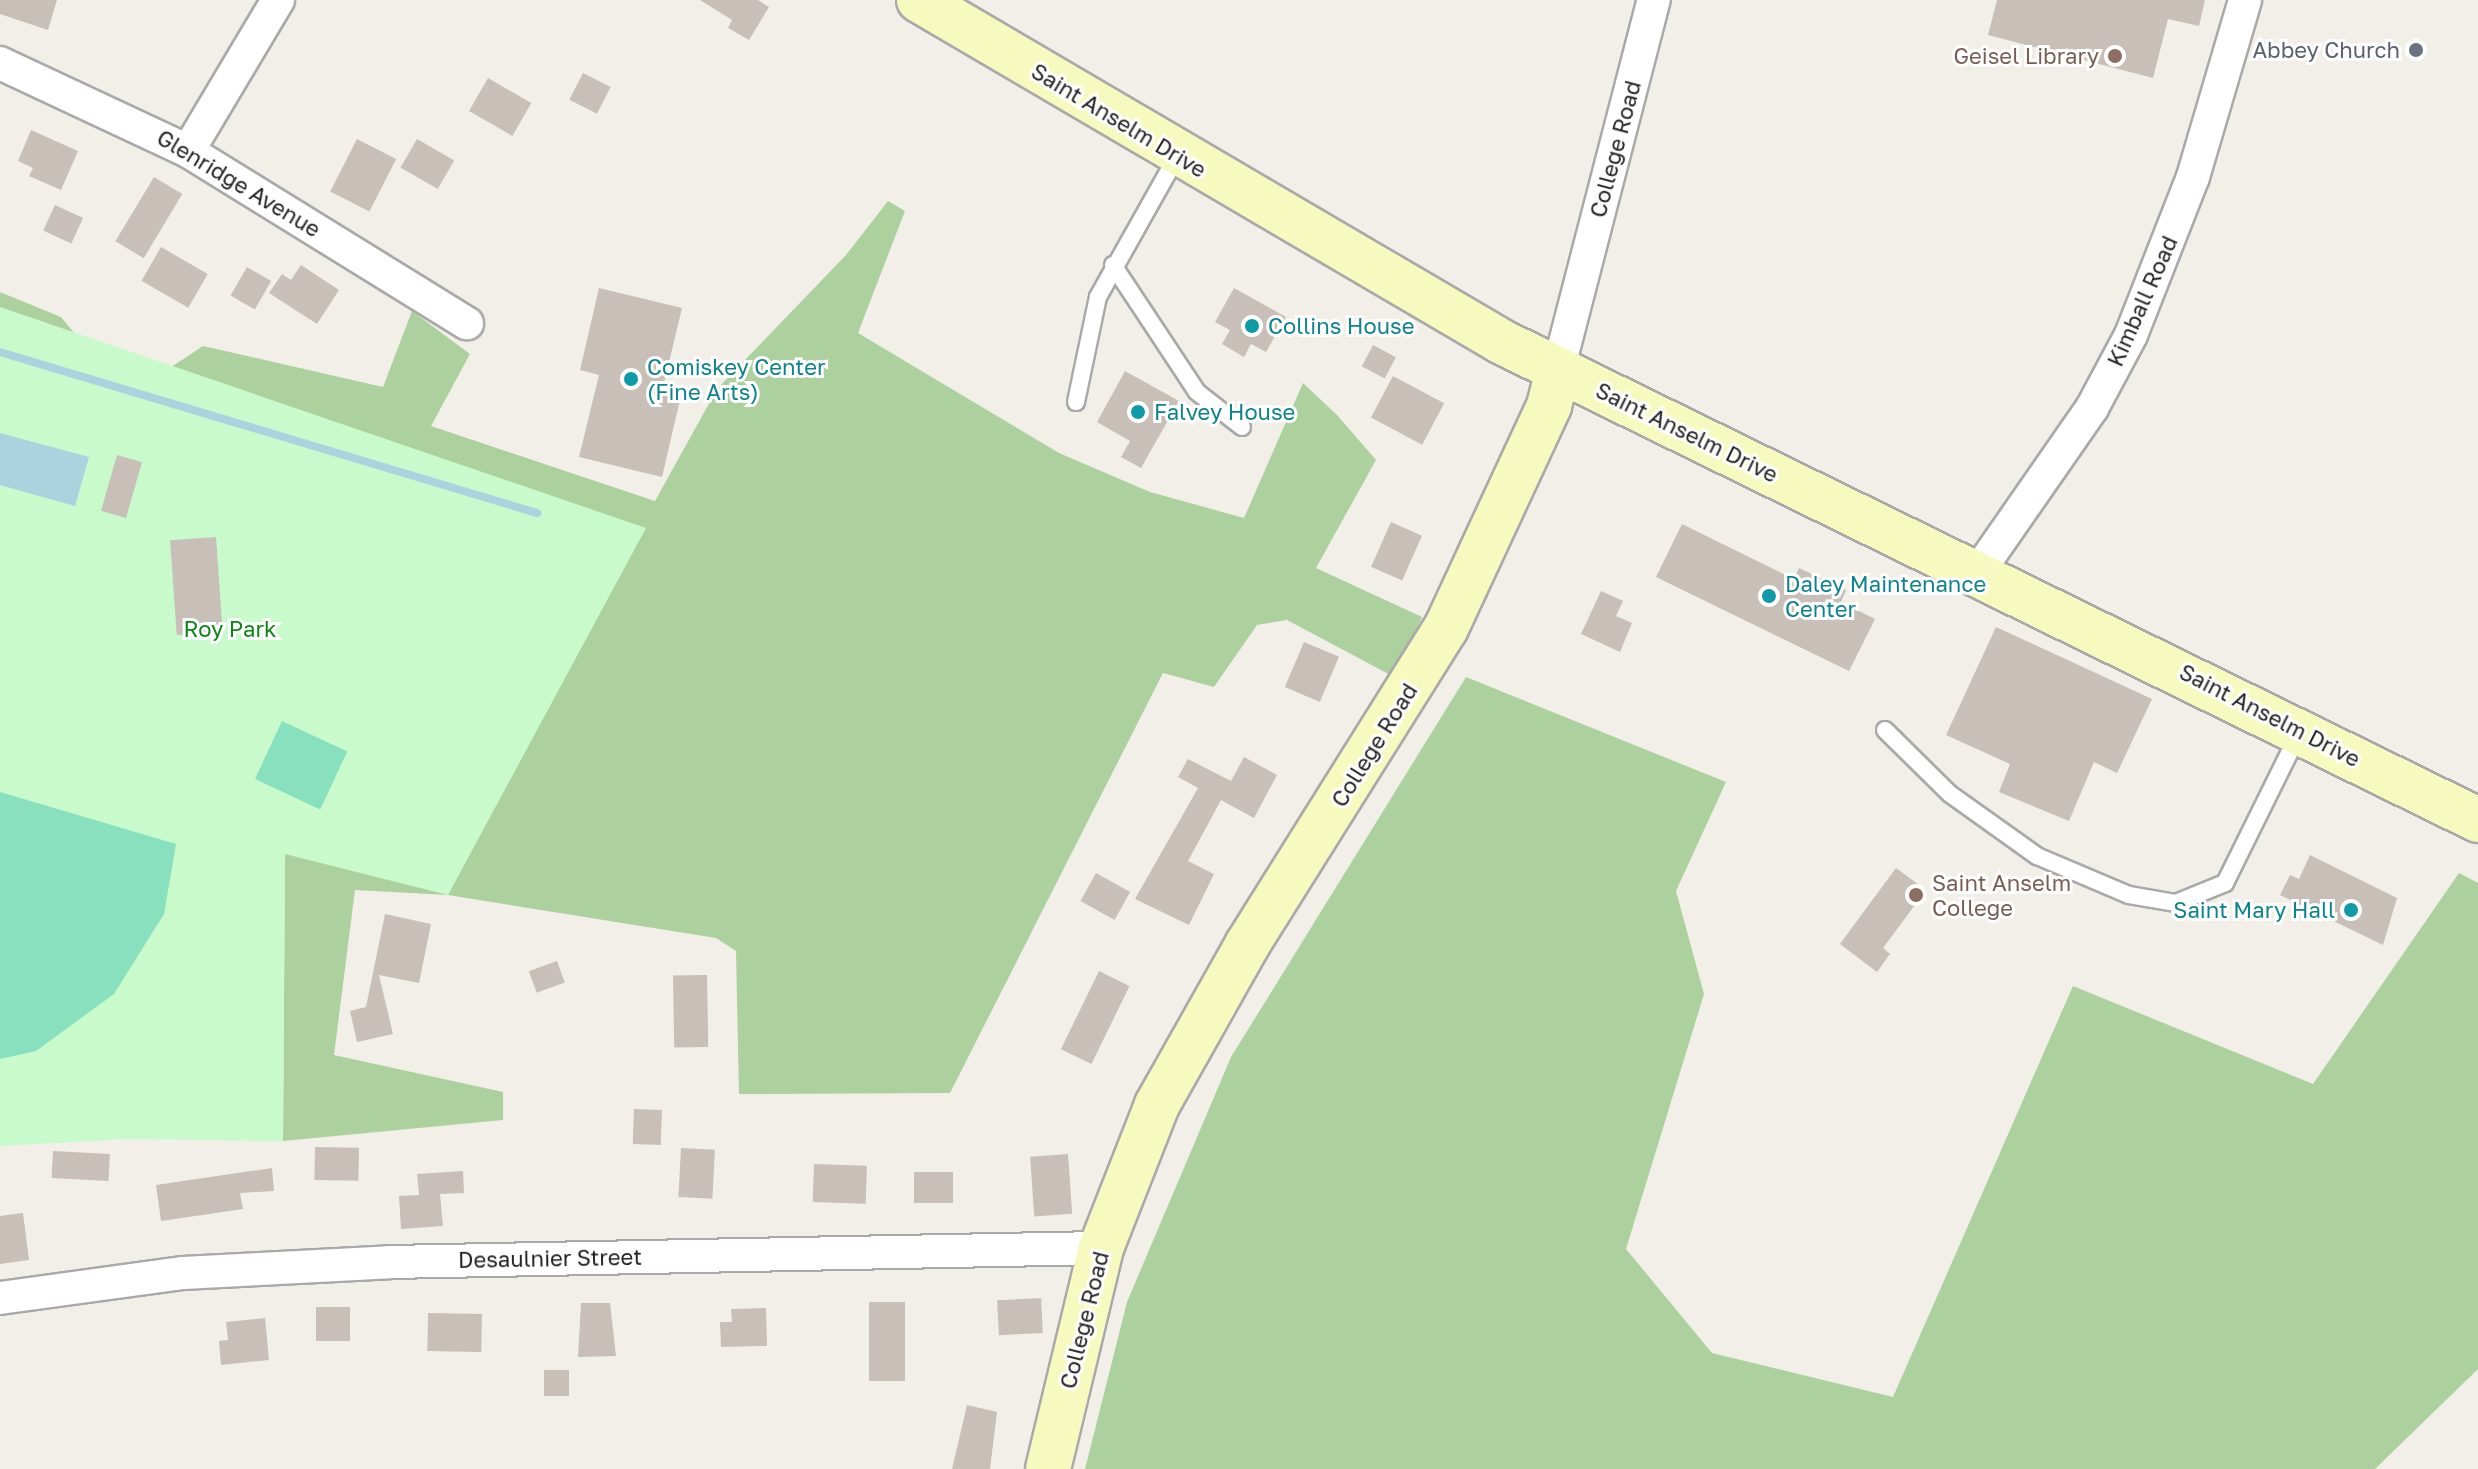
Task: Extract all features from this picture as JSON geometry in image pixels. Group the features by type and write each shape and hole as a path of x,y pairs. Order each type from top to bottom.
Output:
{"street":[{"path":"188,151 278,0"},
{"name":"Saint Anselm Drive","path":"919,0 1177,156 1558,370 1978,572 2478,820"},
{"name":"College Road","path":"1048,1469 1101,1248 1136,1150 1187,1049 1469,585 1549,406 1654,0"},
{"name":"Kimball Road","path":"1978,572 2092,408 2131,335 2193,177 2245,0"},
{"name":"Glenridge Avenue","path":"0,63 188,151 467,323"},
{"name":"Desaulnier Street","path":"0,1298 183,1273 390,1262 1101,1248"}],"lane":[{"path":"1076,402 1091,319 1113,265 1177,156"},
{"path":"1113,265 1197,392 1242,427"},
{"path":"1885,730 1950,794 2027,850 2129,895 2176,903 2225,883 2301,730"}],"green space":[{"path":"888,201 905,211 858,333 1059,453 1150,492 1244,518 1303,383 1337,415 1376,460 1316,568 1422,617 1396,678 1287,620 1257,625 1214,687 1163,673 950,1093 739,1094 736,951 716,938 448,895 355,890 334,1055 503,1092 503,1120 283,1141 285,854 0,385 0,292 61,317 100,364 156,377 203,346 383,387 412,311 470,354 431,426 655,501 717,389 846,255"},
{"name":"Roy Park","path":"0,307 646,528 448,895 285,854 283,1141 126,1139 0,1146"},
{"path":"1466,677 1726,782 1676,891 1704,994 1626,1249 1712,1353 1893,1397 2073,986 2313,1084 2459,873 2478,883 2478,1369 2375,1469 1085,1469 1127,1302 1231,1057"},
{"path":"282,721 347,751 320,809 255,779"},
{"path":"0,792 176,844 164,914 114,994 36,1051 0,1059"}],"water":[{"path":"0,433 89,457 75,506 0,485"}],"building":[{"path":"0,0 57,0 48,30 0,14"},
{"path":"700,0 758,0 769,7 749,40 728,28 732,20"},
{"name":"Geisel Library","path":"1997,0 2205,0 2199,26 2168,19 2153,78 1988,35"},
{"path":"583,73 611,87 597,114 569,100"},
{"path":"488,78 531,103 512,136 469,111"},
{"path":"31,130 78,151 61,190 29,176 33,168 18,161"},
{"path":"357,139 396,159 369,212 330,192"},
{"path":"417,139 454,160 438,189 400,168"},
{"path":"154,177 182,194 144,258 115,241"},
{"path":"55,205 83,218 71,243 43,230"},
{"path":"161,247 208,274 188,308 142,281"},
{"path":"301,265 339,290 317,324 269,293 282,274 291,280"},
{"path":"247,267 271,281 255,310 230,296"},
{"name":"Comiskey Center (Fine Arts)","path":"599,288 682,308 664,383 683,387 662,477 579,457 599,375 580,370"},
{"name":"Collins House","path":"1234,288 1286,317 1266,352 1251,344 1244,357 1222,344 1230,330 1215,322"},
{"path":"1373,345 1396,357 1385,378 1362,366"},
{"name":"Falvey House","path":"1125,371 1179,401 1141,468 1121,457 1130,441 1097,422"},
{"path":"1393,376 1444,403 1422,445 1371,417"},
{"path":"117,455 142,462 126,518 101,511"},
{"path":"1391,522 1422,536 1402,581 1371,567"},
{"name":"Daley Maintenance Center","path":"1682,524 1794,579 1799,568 1846,590 1841,602 1875,619 1849,671 1656,577"},
{"path":"216,537 223,632 177,635 170,540"},
{"path":"1601,591 1623,601 1616,616 1632,623 1620,652 1581,634"},
{"path":"1996,627 2152,699 2117,773 2094,762 2069,821 1999,792 2010,764 1946,735"},
{"path":"1304,642 1339,657 1320,702 1285,687"},
{"path":"1244,757 1277,775 1254,818 1221,800 1188,861 1214,874 1189,925 1135,899 1198,788 1178,777 1188,759 1231,781"},
{"name":"Saint Mary Hall","path":"2310,855 2397,898 2383,945 2280,895 2290,875 2299,879"},
{"path":"1896,868 1926,890 1883,948 1890,954 1877,972 1840,944"},
{"path":"1096,873 1130,892 1115,920 1080,901"},
{"path":"385,914 431,924 419,983 379,975 393,1034 357,1042 350,1011 366,1007"},
{"path":"557,961 565,983 537,993 529,971"},
{"path":"1099,971 1130,986 1091,1064 1061,1049"},
{"path":"707,975 708,1047 674,1048 673,976"},
{"path":"634,1109 662,1110 661,1145 633,1144"},
{"path":"315,1147 359,1148 358,1181 314,1180"},
{"path":"681,1148 715,1150 712,1199 678,1197"},
{"path":"53,1151 110,1154 109,1181 52,1178"},
{"path":"1068,1154 1072,1214 1034,1217 1030,1157"},
{"path":"814,1164 867,1166 866,1204 813,1202"},
{"path":"272,1168 274,1191 240,1193 243,1209 161,1221 156,1185"},
{"path":"463,1171 464,1193 440,1194 443,1226 401,1229 399,1196 419,1195 417,1174"},
{"path":"914,1172 953,1172 953,1203 914,1203"},
{"path":"23,1213 29,1260 0,1264 0,1216"},
{"path":"1041,1298 1043,1333 999,1335 997,1300"},
{"path":"869,1302 905,1302 905,1381 869,1381"},
{"path":"581,1303 610,1303 616,1356 578,1357"},
{"path":"316,1307 350,1307 350,1341 316,1341"},
{"path":"766,1308 767,1346 721,1347 720,1322 732,1322 731,1309"},
{"path":"428,1313 482,1314 481,1352 427,1351"},
{"path":"265,1318 269,1360 221,1365 219,1341 228,1340 226,1322"},
{"path":"544,1370 569,1370 569,1396 544,1396"},
{"path":"967,1405 997,1412 990,1469 952,1469"}],"waterway":[{"path":"0,352 537,513"}],"place":[{"name":"Abbey Church","path":"2416,50"},
{"name":"Geisel Library","path":"2115,56"},
{"name":"Collins House","path":"1252,326"},
{"name":"Comiskey Center (Fine Arts)","path":"631,379"},
{"name":"Falvey House","path":"1138,412"},
{"name":"Daley Maintenance Center","path":"1769,596"},
{"name":"Saint Anselm College","path":"1916,895"},
{"name":"Saint Mary Hall","path":"2351,910"}]}
